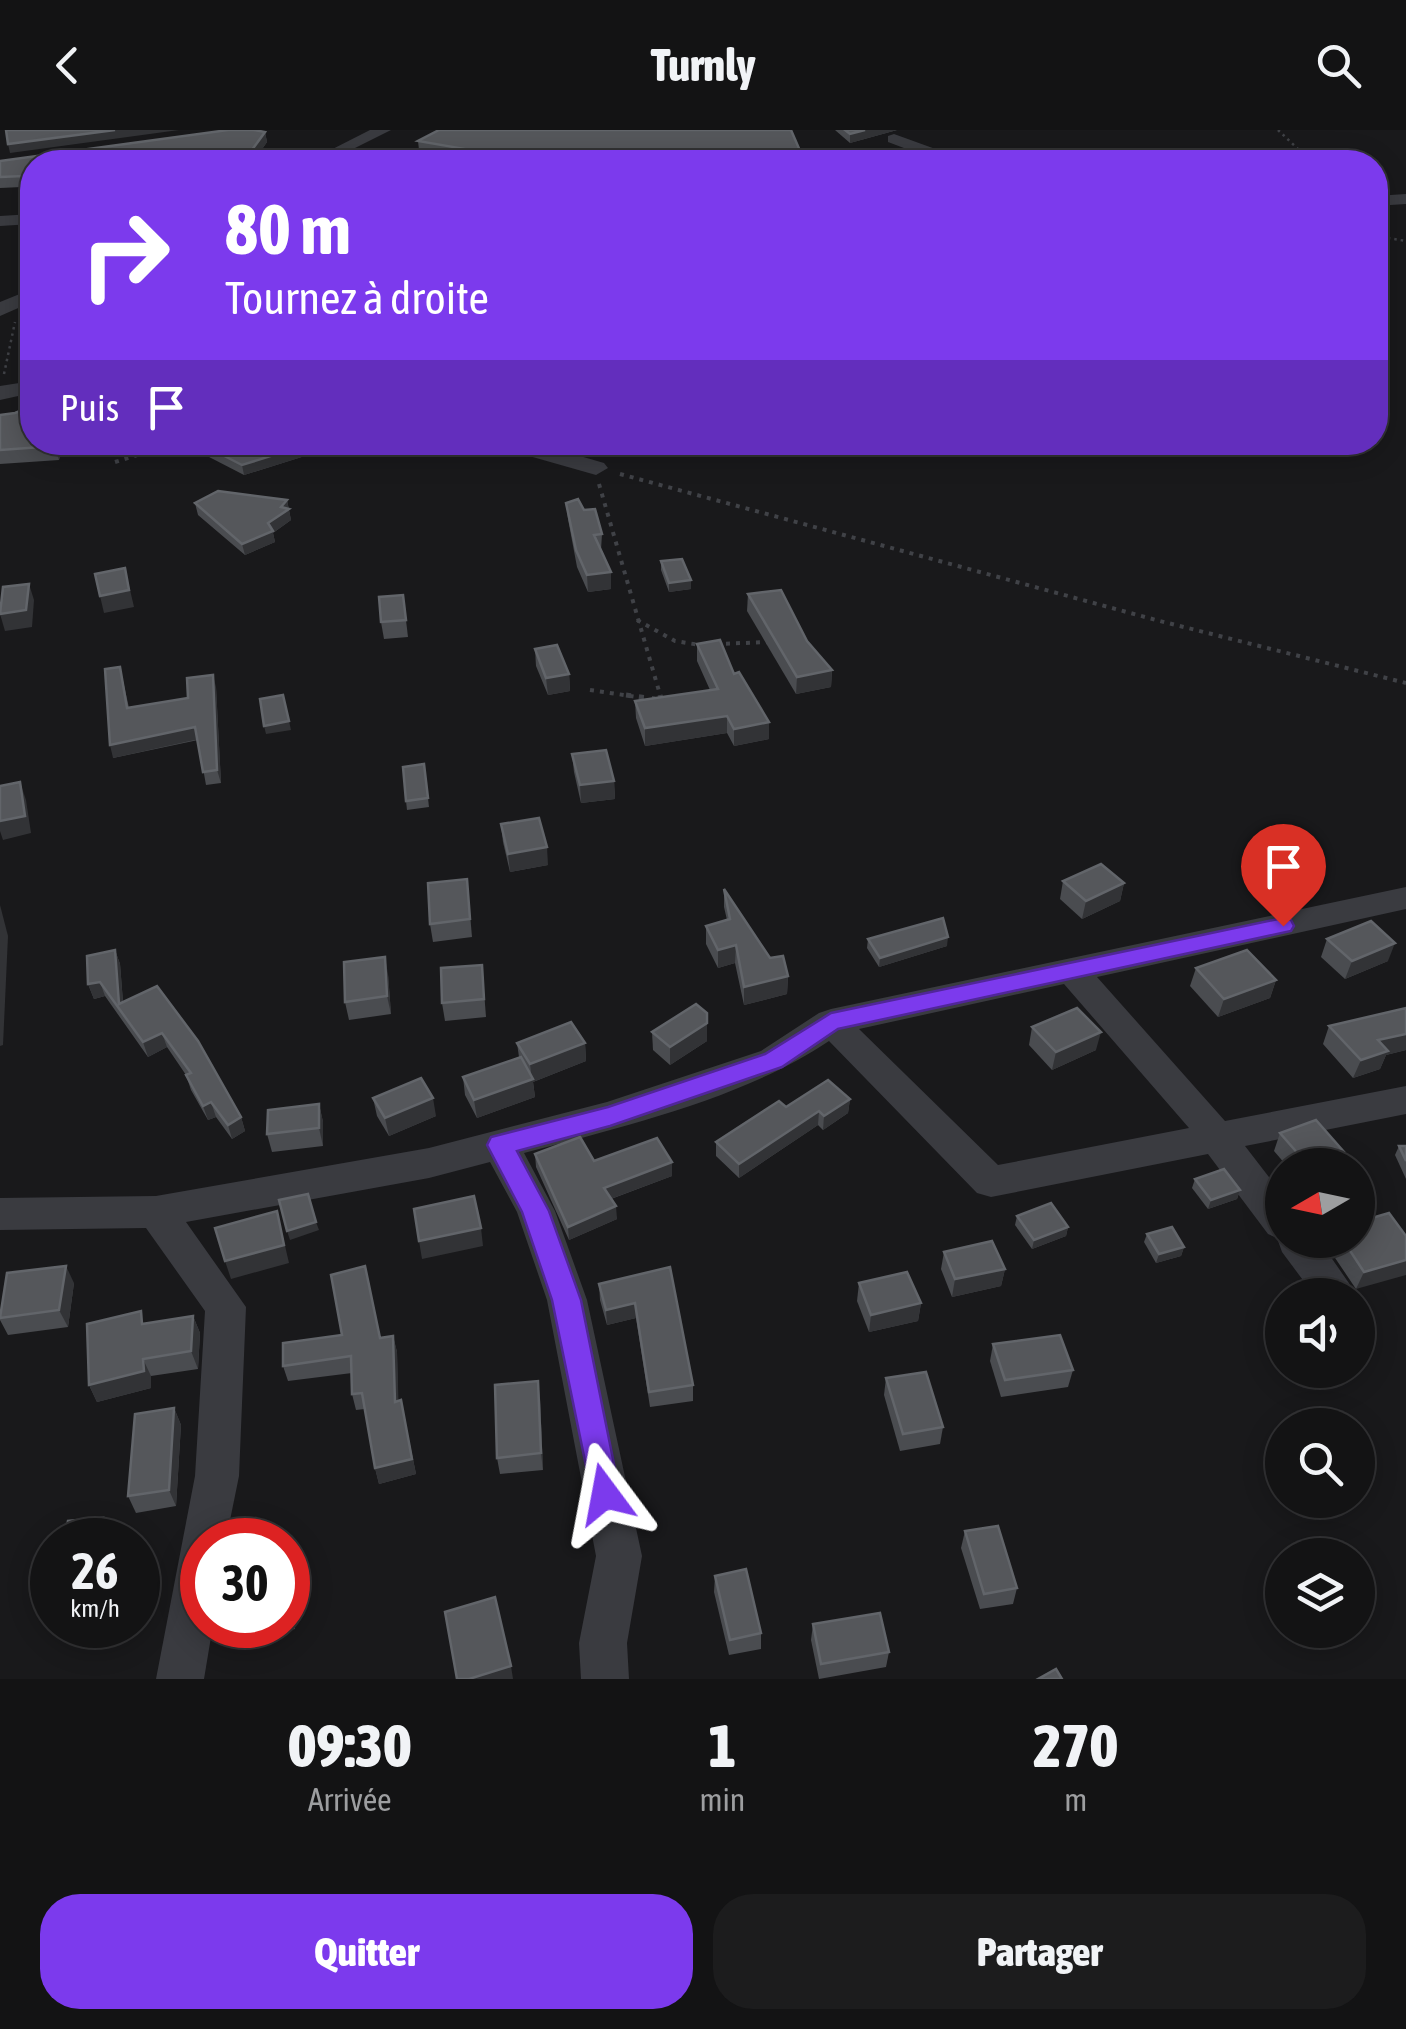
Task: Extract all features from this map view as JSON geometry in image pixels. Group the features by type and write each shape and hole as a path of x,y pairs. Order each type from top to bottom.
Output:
{"street":[{"path":"340,150 383,130"},
{"path":"894,135 928,150"},
{"path":"550,455 596,468"},
{"path":"0,1214 156,1212 429,1163 610,1116 774,1060 831,1022 1406,898"},
{"path":"1070,968 1216,1135 1265,1200"},
{"path":"831,1022 991,1182 1406,1100"},
{"path":"500,1145 536,1211 567,1300 619,1556 602,1643 605,1679"},
{"path":"156,1212 226,1307 217,1476 208,1518"},
{"path":"1310,1258 1325,1278"},
{"path":"180,1679 185,1648"}],"path":[{"path":"1278,130 1299,150"},
{"path":"0,393 16,332 16,304"},
{"path":"115,462 138,455"},
{"path":"590,690 662,702 596,468"},
{"path":"596,468 1156,620 1406,683"},
{"path":"637,620 674,640 699,645 788,641"}],"building":[{"path":"6,130 115,130 8,144"},
{"path":"228,130 265,132 252,150 81,150"},
{"path":"439,130 791,130 800,150 471,150 418,141"},
{"path":"20,158 20,176 0,177 0,161"},
{"path":"20,411 20,449 0,450 0,415"},
{"path":"222,455 274,455 242,465"},
{"path":"218,491 287,500 281,507 289,509 268,523 273,531 242,544 195,503"},
{"path":"578,499 584,510 595,509 602,534 594,535 611,572 587,575 576,550 566,503"},
{"path":"682,559 691,580 669,583 661,561"},
{"path":"125,568 129,590 100,596 95,574"},
{"path":"29,584 26,610 0,614 3,587"},
{"path":"781,590 807,641 832,670 797,677 748,594"},
{"path":"403,595 406,620 381,622 379,597"},
{"path":"720,640 734,674 739,672 769,722 734,729 727,716 645,728 635,701 718,689 697,644"},
{"path":"557,645 569,674 546,678 535,649"},
{"path":"120,667 127,708 188,698 187,678 213,675 217,770 203,772 195,727 110,745 105,669"},
{"path":"283,695 289,721 264,726 260,699"},
{"path":"606,750 614,781 580,785 572,754"},
{"path":"424,764 428,798 406,801 403,767"},
{"path":"20,782 25,816 0,821 0,786"},
{"path":"539,818 547,847 508,854 501,824"},
{"path":"1101,864 1124,883 1086,901 1063,881"},
{"path":"467,879 470,919 430,924 428,883"},
{"path":"724,889 770,958 783,956 788,976 744,987 736,945 718,950 706,926 730,919"},
{"path":"943,918 948,937 880,958 868,939"},
{"path":"1371,921 1395,943 1352,961 1327,939"},
{"path":"115,950 119,1004 157,986 198,1041 241,1117 228,1125 211,1102 203,1106 186,1075 191,1073 162,1033 143,1042 100,982 88,984 87,956"},
{"path":"1247,950 1276,980 1224,999 1196,968"},
{"path":"385,957 387,996 345,1002 344,962"},
{"path":"482,965 484,999 442,1003 441,968"},
{"path":"696,1004 707,1013 707,1023 670,1047 652,1032"},
{"path":"1077,1008 1101,1032 1056,1052 1032,1027"},
{"path":"1406,1008 1406,1034 1378,1040 1388,1051 1361,1060 1329,1026"},
{"path":"571,1022 585,1043 530,1064 517,1043"},
{"path":"521,1057 533,1079 474,1100 463,1077"},
{"path":"421,1078 433,1098 385,1118 373,1098"},
{"path":"828,1080 850,1099 824,1116 819,1111 739,1164 716,1142 779,1101 786,1107"},
{"path":"319,1104 319,1128 267,1134 268,1110"},
{"path":"1316,1120 1340,1148 1293,1148 1280,1133"},
{"path":"580,1137 594,1161 657,1138 672,1162 604,1188 616,1206 568,1227 535,1154"},
{"path":"1224,1169 1240,1190 1211,1200 1195,1179"},
{"path":"308,1194 316,1222 287,1231 279,1200"},
{"path":"474,1196 481,1228 419,1241 414,1209"},
{"path":"1051,1203 1068,1227 1034,1240 1017,1216"},
{"path":"277,1211 284,1245 225,1261 215,1228"},
{"path":"1389,1213 1406,1236 1406,1260 1364,1272 1355,1258 1375,1258 1375,1217"},
{"path":"1172,1227 1184,1247 1159,1254 1147,1234"},
{"path":"992,1241 1005,1269 955,1279 944,1252"},
{"path":"66,1266 59,1310 0,1318 7,1273"},
{"path":"365,1266 380,1338 393,1336 395,1402 401,1400 412,1459 375,1468 362,1393 352,1394 351,1356 283,1366 283,1343 342,1335 331,1275"},
{"path":"670,1267 693,1385 649,1392 635,1303 606,1310 599,1284"},
{"path":"907,1272 921,1303 871,1315 859,1283"},
{"path":"141,1311 142,1324 193,1316 191,1351 143,1359 144,1371 89,1385 87,1324"},
{"path":"1060,1335 1073,1370 1005,1380 993,1344"},
{"path":"926,1372 943,1427 903,1434 886,1378"},
{"path":"538,1381 541,1453 497,1458 495,1385"},
{"path":"174,1408 169,1490 128,1496 135,1414"},
{"path":"998,1526 1017,1588 984,1594 965,1531"},
{"path":"746,1569 761,1633 730,1640 715,1576"},
{"path":"495,1597 511,1666 457,1679 445,1612"},
{"path":"880,1613 889,1652 821,1664 813,1624"},
{"path":"1056,1669 1062,1679 1038,1679"}],"route":[{"path":"605,1494 567,1300 536,1211 500,1145 610,1116 774,1060 831,1022 1070,968 1283,926"}]}
